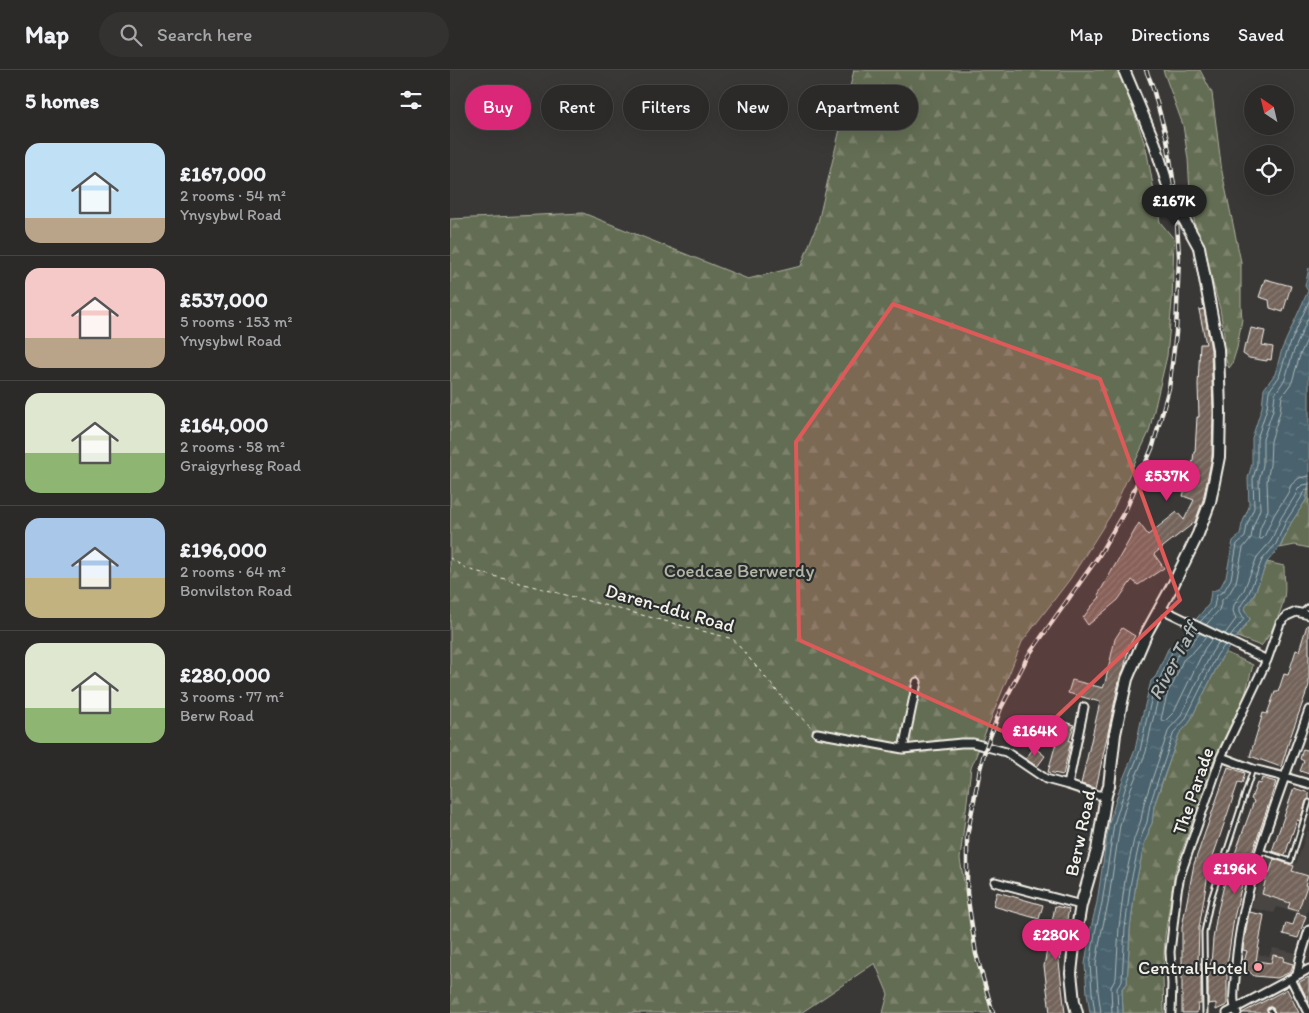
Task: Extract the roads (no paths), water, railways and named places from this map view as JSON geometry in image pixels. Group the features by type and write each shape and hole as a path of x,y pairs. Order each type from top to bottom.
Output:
{"main road":[{"name":"Berw Road","path":"1077,1013 1071,973 1074,946 1081,905 1097,850 1109,786 1115,734 1127,679 1144,639 1164,610 1198,534 1210,502 1219,457 1218,349 1199,247 1170,196 1155,144 1124,70"}],"street":[{"path":"1164,610 1267,660"},
{"name":"The Parade","path":"1171,1013 1170,952 1180,876 1221,756 1267,660 1280,623 1287,616 1296,612 1305,614"},
{"path":"903,749 917,682"},
{"path":"1068,785 1084,707"},
{"path":"1236,1011 1234,998 1235,969 1242,918 1260,851 1309,710"},
{"path":"817,733 903,749 972,743 1006,752 1046,779 1098,795 1106,795"},
{"path":"1221,756 1253,769 1309,784"},
{"path":"995,882 1081,905"},
{"path":"1308,1013 1294,977 1309,930"},
{"path":"1227,1013 1236,1011 1264,997 1309,969"}],"lane":[{"path":"1305,614 1309,606"},
{"path":"1205,1013 1204,932 1211,899 1253,769"},
{"path":"1260,851 1291,861 1309,802"}],"water":[{"name":"River Taff","path":"1309,268 1309,482 1306,500 1291,523 1280,547 1267,562 1254,595 1244,609 1250,619 1222,657 1189,723 1179,734 1154,806 1152,823 1145,841 1136,882 1130,929 1127,984 1122,988 1123,1013 1090,1013 1085,964 1109,823 1121,784 1135,750 1151,681 1156,676 1168,649 1181,637 1209,604 1211,592 1220,588 1226,577 1233,541 1240,535 1249,507 1248,478 1252,464 1252,438 1262,407 1264,389 1275,374 1282,349 1308,291 1305,286"}],"railway":[{"path":"993,1013 976,954 967,893 967,836 985,750 1001,708 1028,656 1098,557 1126,509 1153,446 1169,388 1176,333 1179,256 1175,192 1167,139 1146,70"}],"place":[{"name":"Central Hotel","path":"1258,967"}],"park label":[{"name":"Coedcae Berwerdy","path":"739,570"}]}
